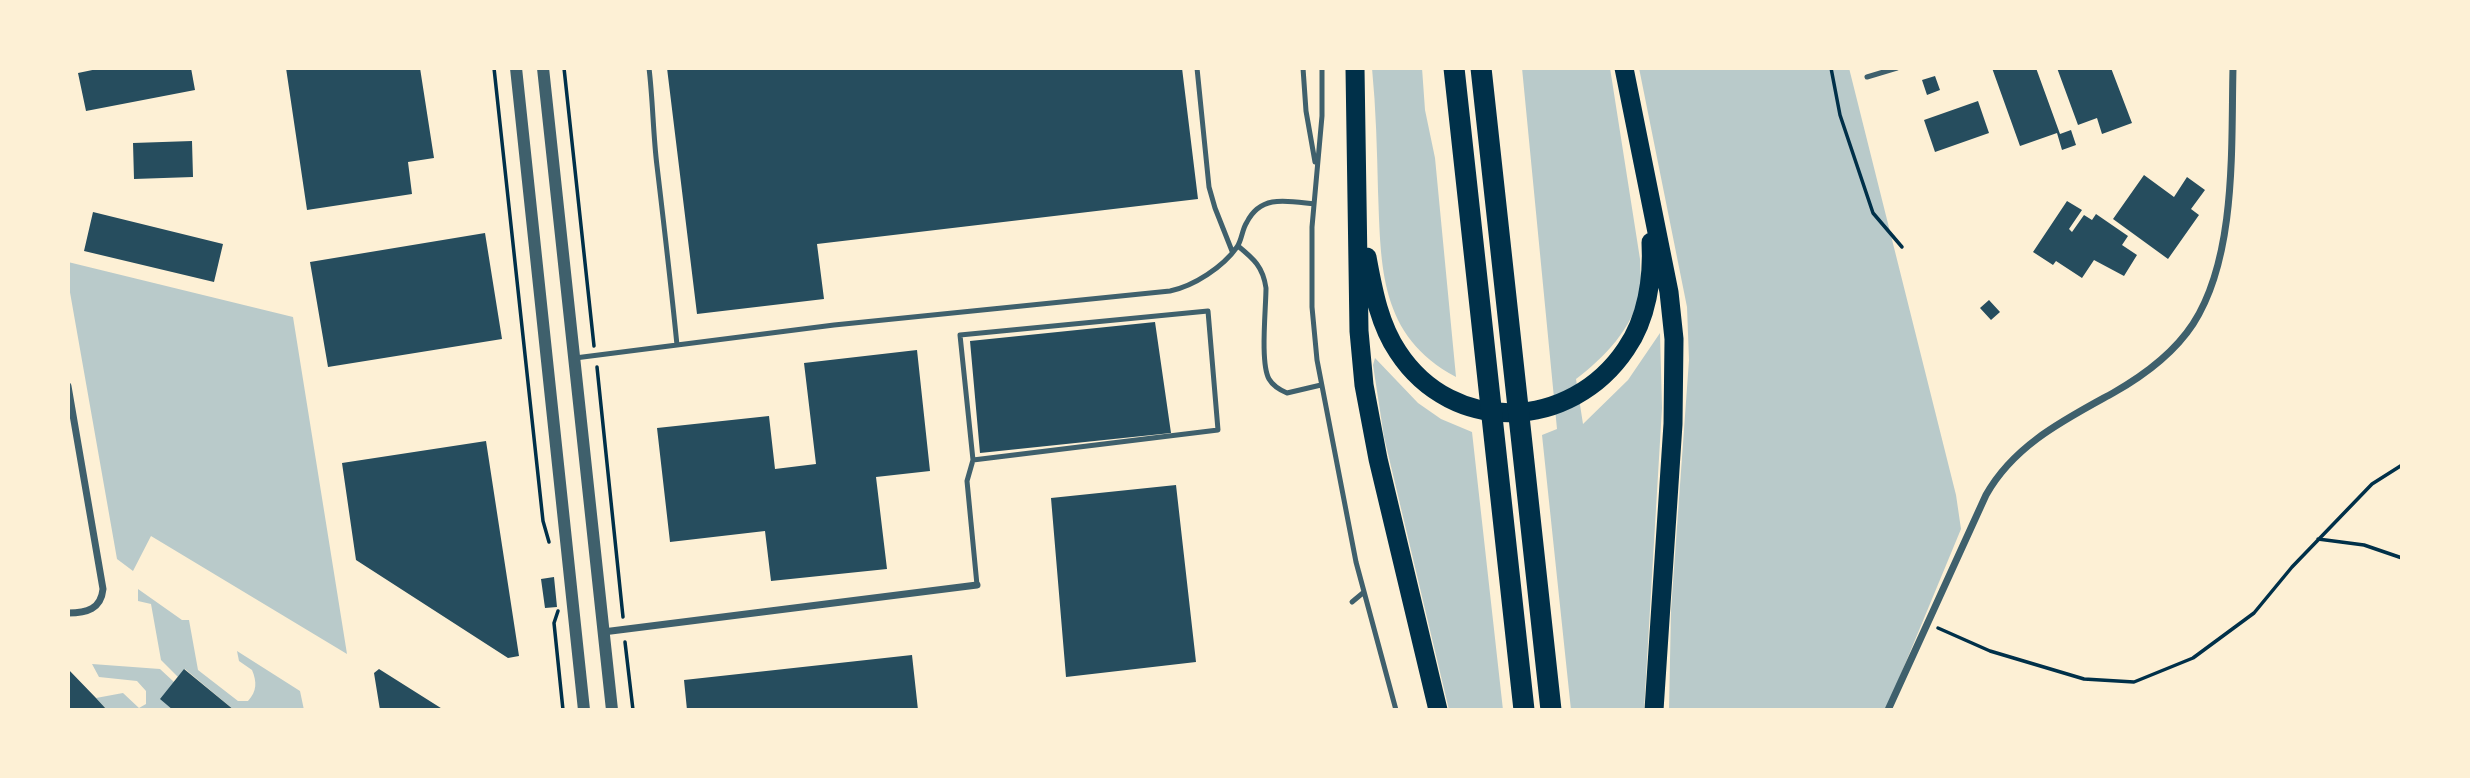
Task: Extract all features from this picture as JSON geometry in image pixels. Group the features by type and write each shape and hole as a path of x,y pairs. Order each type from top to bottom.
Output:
{"highway":[{"path":"1355,68 1359,331 1365,396 1438,710"},
{"path":"1454,68 1524,710"},
{"path":"1481,68 1551,710"},
{"path":"1625,68 1670,292 1675,360 1674,424 1654,710"},
{"path":"1357,202 1375,299 1384,325 1399,354 1426,385 1441,395 1469,407 1496,412 1524,412 1563,402 1601,377 1628,347 1647,296 1652,254 1648,185"}],"street":[{"path":"516,68 584,710"},
{"path":"543,68 612,710"},
{"path":"1888,710 1986,495 2005,467 2019,452 2050,429 2147,370 2173,348 2193,323 2209,289 2224,235 2229,195 2233,68"},
{"path":"68,386 103,589 94,608 83,613 68,613"},
{"path":"603,632 977,585"}],"lane":[{"path":"649,68 677,345"},
{"path":"1197,68 1209,187 1233,251"},
{"path":"1303,68 1307,124 1316,170"},
{"path":"1322,68 1322,116 1314,204 1312,307 1321,386 1364,592 1396,710"},
{"path":"1867,77 1897,68"},
{"path":"574,358 834,326 1170,291 1202,279 1233,251 1238,246 1248,219 1265,204 1283,201 1314,204"},
{"path":"1238,246 1255,259 1264,276 1264,359 1267,377 1287,393 1321,386"},
{"path":"973,460 1218,430 1208,311 960,335 973,460 967,481 977,585"},
{"path":"1352,602 1364,592"}],"path":[{"path":"494,68 543,520 550,544"},
{"path":"564,68 617,557"},
{"path":"1831,68 1840,115 1873,213 1902,247"},
{"path":"1927,624 1990,651 2084,679 2134,682 2193,657 2254,613 2318,539 2372,484 2402,465"},
{"path":"2318,539 2364,545 2402,558"},
{"path":"561,606 554,623 564,710"},
{"path":"630,683 633,710"}],"shaded area":[{"path":"1372,68 1422,68 1425,110 1435,158 1456,377 1431,360 1412,341 1398,320 1389,297 1381,246"},
{"path":"1522,68 1610,68 1640,259 1641,288 1624,330 1607,352 1576,379 1583,424 1628,380 1660,333 1662,408 1644,710 1571,710 1542,435 1557,429"},
{"path":"1639,68 1849,68 1956,495 1961,529 1886,710 1669,710 1671,610 1689,360 1687,307"},
{"path":"68,262 293,317 347,654 151,536 133,571 117,559 68,281"},
{"path":"1375,358 1418,403 1441,419 1472,432 1503,710 1449,710 1384,437 1373,365"},
{"path":"138,589 182,620 189,620 198,670 238,701 248,701 255,690 255,682 252,670 239,661 237,651 300,691 304,710 234,710 185,669 178,677 161,660 151,604 138,601"},
{"path":"92,664 160,669 174,682 173,710 107,710 96,698 123,693 139,708 146,704 146,691 137,681 99,677"}],"building":[{"path":"102,68 191,68 195,90 86,111 78,73"},
{"path":"286,68 420,68 434,158 408,162 412,194 307,210"},
{"path":"667,68 1182,68 1198,199 817,244 824,299 697,314"},
{"path":"1992,68 2036,68 2060,134 2071,130 2076,145 2062,150 2057,133 2020,146"},
{"path":"2057,68 2111,68 2132,123 2102,134 2097,118 2078,125"},
{"path":"1935,76 1940,90 1927,95 1922,80"},
{"path":"1978,101 1989,133 1935,152 1924,120"},
{"path":"192,141 193,177 134,179 133,143"},
{"path":"2144,175 2174,197 2187,177 2205,190 2191,209 2199,215 2168,259 2113,219"},
{"path":"2067,201 2082,210 2069,229 2072,232 2084,215 2092,220 2096,214 2128,236 2122,245 2137,255 2124,276 2094,260 2082,278 2056,261 2053,265 2033,252"},
{"path":"93,212 223,244 214,282 84,251"},
{"path":"485,233 502,339 328,367 310,262"},
{"path":"1989,300 2000,312 1991,320 1980,308"},
{"path":"1155,322 1171,433 980,453 970,341"},
{"path":"917,350 930,471 876,477 887,569 771,581 765,531 670,542 657,428 769,416 775,469 816,464 804,363"},
{"path":"486,441 519,656 508,658 356,560 342,463"},
{"path":"1176,485 1196,662 1066,677 1051,498"},
{"path":"554,577 557,607 545,608 541,579"},
{"path":"912,655 918,710 687,710 684,680"},
{"path":"68,669 96,698 107,710 68,710"},
{"path":"184,669 234,710 173,710 160,699"},
{"path":"379,669 444,710 380,710 374,673"}]}
